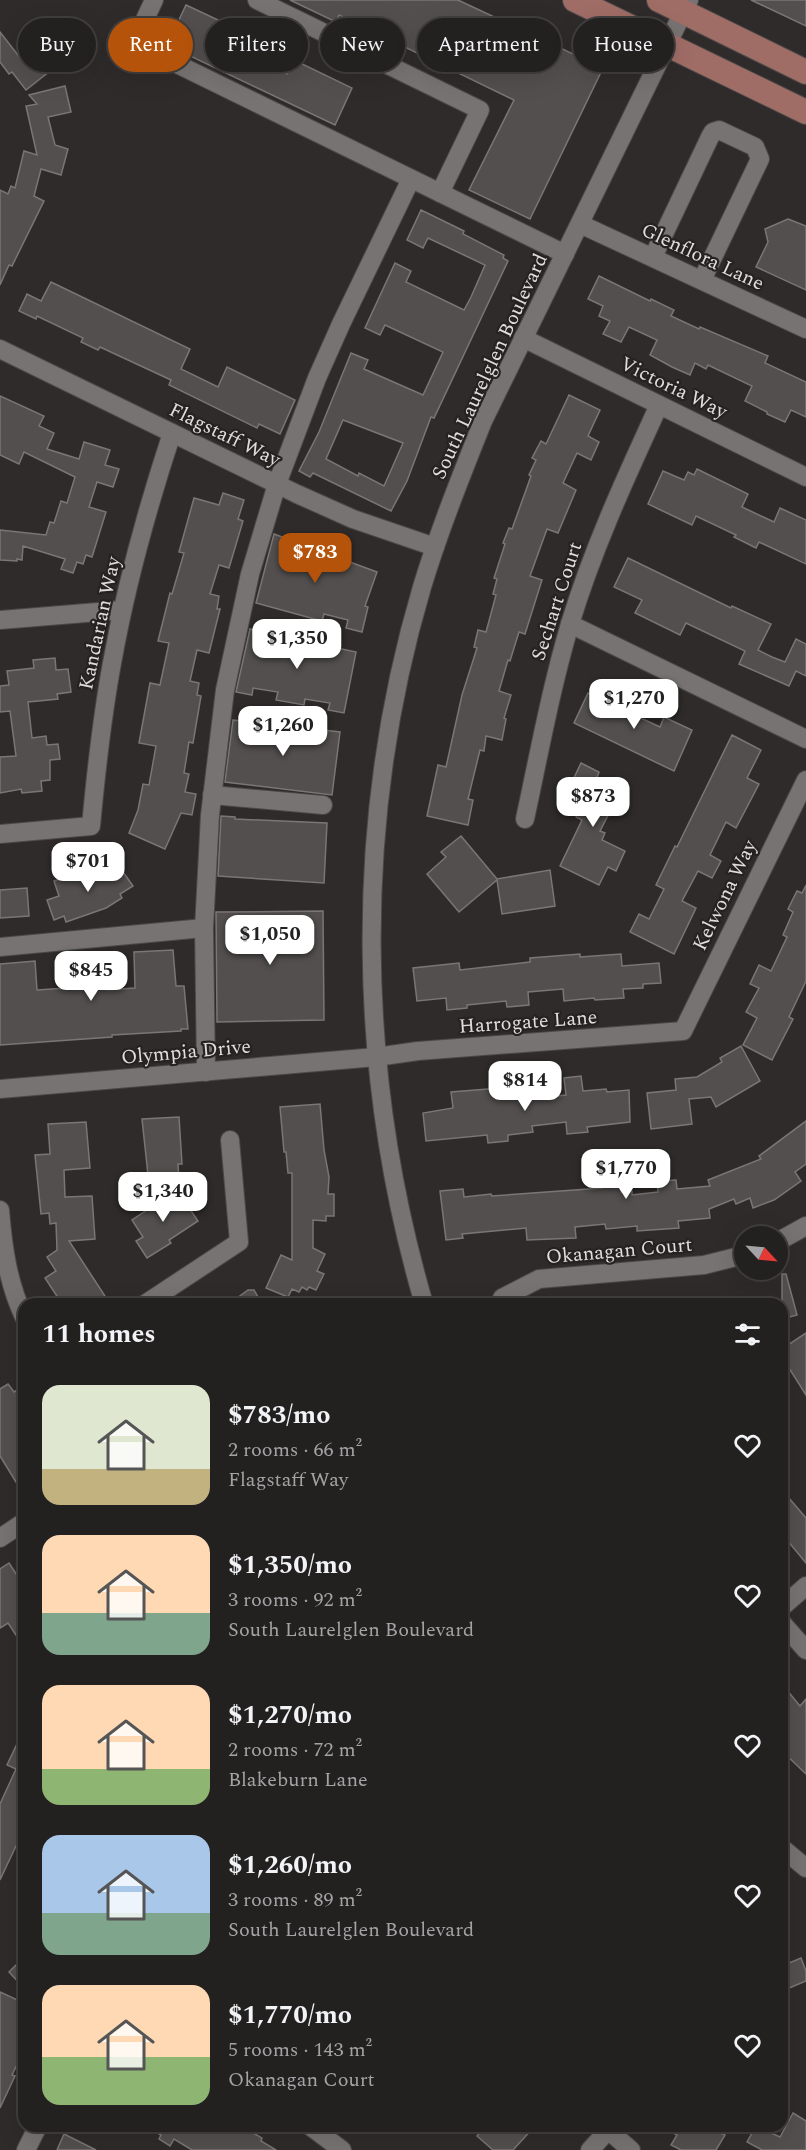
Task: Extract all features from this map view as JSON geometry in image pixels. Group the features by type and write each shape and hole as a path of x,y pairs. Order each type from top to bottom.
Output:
{"main road":[{"path":"575,0 612,18"},
{"path":"659,0 686,6 806,72"},
{"path":"674,48 806,112"}],"street":[{"path":"154,0 134,43 565,254"},
{"path":"257,0 320,31"},
{"name":"South Laurelglen Boulevard","path":"674,32 686,6"},
{"path":"402,72 480,110 440,193"},
{"name":"South Laurelglen Boulevard","path":"422,1298 397,1199 386,1138 376,1057 372,990 371,922 375,855 381,788 391,721 405,655 435,547 457,483 483,421 655,72"},
{"path":"653,257 710,137 713,132 719,130 755,147 760,159 702,280"},
{"path":"206,1072 204,928 212,795 228,678 250,574 277,484 336,334 411,179"},
{"name":"Glenflora Lane","path":"580,224 806,329"},
{"name":"Victoria Way","path":"523,338 806,477"},
{"name":"Flagstaff Way","path":"0,349 353,519 435,547"},
{"name":"Sechart Court","path":"525,819 570,624 592,557 614,501 659,405"},
{"name":"Kandarian Way","path":"0,834 91,826 99,745 122,610 140,538 172,433"},
{"path":"0,620 122,610"},
{"path":"570,624 806,739"},
{"name":"Kelwona Way","path":"683,1031 806,780"},
{"path":"212,795 323,805"},
{"path":"0,946 204,928"},
{"name":"Harrogate Lane","path":"376,1057 683,1031"},
{"name":"Olympia Drive","path":"0,1089 376,1057"},
{"path":"154,1298 239,1242 230,1140"},
{"path":"0,1210 7,1270 18,1303"},
{"path":"788,1238 804,1231"},
{"name":"Okanagan Court","path":"502,1298 539,1279 704,1265 734,1258"},
{"path":"0,1538 18,1526"},
{"path":"788,1602 806,1586"},
{"path":"788,1630 806,1650"},
{"path":"788,1853 806,1868"},
{"path":"26,2150 35,2132"},
{"path":"318,2132 342,2150"},
{"path":"590,2150 606,2132"},
{"path":"614,2132 631,2150"}],"building":[{"path":"290,0 458,0 496,18 417,18 417,53 405,47 405,18 345,18 339,15 338,18 328,18"},
{"path":"751,0 806,0 806,26"},
{"path":"186,5 214,18 205,18 205,63 193,57 193,18 180,18"},
{"path":"0,32 18,55 18,72 49,72 26,90 12,72 9,74 0,62"},
{"path":"561,48 573,54 573,72 601,72 530,219 469,190 514,100 456,72 561,72"},
{"path":"308,67 352,88 335,125 224,72 283,72 287,74 288,72 308,72"},
{"path":"65,86 71,112 48,117 55,145 68,149 61,175 41,169 34,196 44,201 12,266 9,265 0,285 0,190 8,194 11,186 15,188 24,151 37,155 26,106 37,104 29,95"},
{"path":"421,210 464,231 463,234 504,255 503,258 508,261 434,418 431,417 407,481 391,511 313,473 310,477 299,471 319,432 351,353 368,360 364,369 423,395 443,352 385,325 380,335 365,328 395,263 411,271 406,282 464,310 471,297 485,265 428,238 423,248 407,240","holes":["343,420 403,443 384,486 359,473 358,476 326,459"]},
{"path":"788,219 806,226 806,290 756,267 768,242 765,229"},
{"path":"599,276 674,310 671,316 768,356 765,363 806,382 806,417 791,410 785,422 767,414 745,401 752,386 708,365 706,369 695,363 690,375 672,367 650,355 657,340 629,327 621,342 603,334 610,321 599,316 603,306 588,299"},
{"path":"51,282 190,349 181,369 218,387 227,367 295,400 280,434 259,424 257,428 169,385 171,380 100,347 98,350 81,342 83,338 37,316 36,319 19,311 27,294 41,301"},
{"path":"569,395 600,410 588,436 599,442 591,460 577,453 563,483 576,490 558,533 547,529 530,576 542,580 525,634 519,632 499,691 511,695 504,718 506,719 502,740 486,736 484,751 480,750 468,799 473,800 468,825 427,816 438,765 446,767 462,695 477,648 474,647 478,630 486,632 496,595 493,594 497,579 494,578 505,544 503,543 509,528 512,529 531,476 529,475 536,460 532,458 541,441 546,444"},
{"path":"0,396 44,416 39,426 54,433 47,449 79,459 84,442 110,450 105,465 119,469 113,487 97,482 89,507 106,512 92,557 86,555 83,564 77,562 73,573 61,569 65,559 23,546 22,560 0,560 0,530 46,535 50,522 54,523 61,501 67,503 75,477 24,452 19,464 0,455"},
{"path":"697,469 748,494 742,507 774,522 780,508 806,520 806,564 759,542 756,548 734,537 736,535 696,516 692,525 648,504 663,471 684,480 688,472 694,475"},
{"path":"223,493 244,500 238,519 243,521 229,568 219,565 210,594 219,596 217,609 220,609 209,653 197,650 190,681 199,683 197,695 201,696 193,743 189,742 184,773 189,774 185,792 196,794 192,815 181,813 165,849 129,833 138,810 143,784 149,785 156,746 139,743 150,683 160,685 169,643 158,641 170,593 172,594 184,553 179,552 194,498 219,505"},
{"path":"274,534 377,572 365,606 368,607 362,632 346,628 348,620 324,614 322,621 256,603"},
{"path":"628,558 731,608 732,606 771,624 758,650 772,657 785,662 796,639 806,644 806,676 796,671 789,686 739,664 745,651 686,623 680,635 635,613 642,600 614,587"},
{"path":"250,629 356,652 344,713 328,710 330,703 305,699 304,705 276,700 278,692 253,688 252,695 236,692"},
{"path":"55,658 56,670 68,669 71,692 57,694 58,699 28,702 32,738 46,736 47,745 58,744 60,759 50,760 50,780 41,781 42,791 22,793 21,789 0,793 0,757 16,756 10,711 0,712 0,686 9,685 7,671 34,668 33,660"},
{"path":"588,693 617,707 623,695 640,703 634,715 660,727 664,717 692,730 674,771 574,723"},
{"path":"233,720 340,732 332,795 225,782"},
{"path":"732,735 761,750 747,778 759,784 736,828 726,822 710,855 721,861 712,878 698,871 682,901 696,908 674,954 630,932 639,914 649,919 664,889 656,885"},
{"path":"581,763 599,772 596,780 627,795 619,812 612,808 600,831 605,833 602,840 625,851 616,871 608,867 599,885 560,866 582,820 576,817 584,800 574,796 579,786 572,782"},
{"path":"221,816 235,817 235,819 327,823 324,883 218,876"},
{"path":"461,836 497,879 550,870 555,906 502,914 497,880 459,912 427,874 446,857 441,852"},
{"path":"102,861 111,875 121,869 133,886 120,894 122,898 106,908 66,922 64,916 54,920 47,900 59,896 54,881 74,874 75,878"},
{"path":"806,885 806,981 789,1017 793,1019 772,1060 743,1045 757,1018 746,1012 759,988 750,984 759,965 771,971 787,937 783,935 793,912 788,909 797,891 802,893"},
{"path":"27,888 29,916 0,918 0,890"},
{"path":"323,911 324,1020 217,1022 216,912"},
{"path":"173,950 176,986 184,986 188,1029 0,1045 0,964 35,961 37,990 67,988 65,958 102,955 104,984 107,984 107,990 135,988 134,952"},
{"path":"580,954 580,957 621,954 622,966 659,963 661,983 643,984 643,988 623,989 624,998 595,1000 594,998 564,1001 563,989 528,992 529,1005 507,1007 506,1001 467,1005 467,1008 447,1010 446,998 417,1001 413,968 459,963 460,970 530,962 530,958"},
{"path":"741,1046 760,1081 716,1107 711,1097 689,1099 692,1124 651,1129 647,1093 676,1090 675,1079 697,1077 722,1062 720,1058"},
{"path":"581,1076 583,1091 629,1090 630,1122 587,1127 588,1132 567,1134 566,1122 532,1126 533,1132 508,1135 508,1141 488,1143 487,1135 426,1141 423,1113 453,1108 451,1092 527,1086 529,1099 566,1095 564,1078"},
{"path":"320,1104 329,1177 328,1194 334,1194 334,1216 326,1216 326,1221 313,1220 313,1248 325,1254 317,1271 324,1274 316,1290 309,1287 307,1290 302,1287 299,1292 292,1289 288,1297 266,1288 281,1255 292,1260 292,1173 288,1173 286,1152 284,1152 280,1107"},
{"path":"179,1117 182,1164 178,1164 179,1182 149,1184 142,1119"},
{"path":"806,1121 806,1164 795,1172 801,1181 774,1200 753,1208 750,1198 736,1204 734,1199 709,1209 710,1218 678,1221 679,1228 637,1231 637,1226 606,1229 605,1224 575,1227 576,1238 527,1240 526,1228 462,1234 463,1238 446,1240 440,1191 463,1189 464,1197 602,1188 600,1172 619,1170 621,1192 632,1191 632,1195 658,1192 657,1181 676,1180 677,1189 710,1186 708,1180 761,1159 759,1156"},
{"path":"86,1122 90,1168 64,1170 65,1197 92,1196 95,1239 69,1241 105,1296 102,1298 58,1298 45,1278 56,1271 47,1257 57,1250 56,1223 50,1224 49,1213 41,1214 35,1155 50,1154 48,1124"},
{"path":"177,1190 198,1221 169,1240 171,1243 147,1258 136,1241 143,1237 132,1220"},
{"path":"782,1280 788,1280 797,1315 788,1317 788,1298 782,1298"},
{"path":"248,1290 254,1290 259,1298 237,1298"},
{"path":"806,1333 806,1395 788,1366 788,1345"},
{"path":"8,1384 14,1392 18,1390 18,1485 0,1456 0,1389"},
{"path":"788,1497 806,1518 806,1563 788,1541"},
{"path":"9,1563 18,1577 18,1638 8,1623 0,1628 0,1569"},
{"path":"788,1691 800,1706 806,1699 806,1774 788,1757"},
{"path":"18,1742 18,1842 0,1880 0,1804 16,1769 7,1765"},
{"path":"801,1958 806,1971 806,1981 788,1988 788,1963"},
{"path":"18,1963 18,1982 9,1972"},
{"path":"0,1992 18,2000 18,2062 12,2075 15,2076 0,2108"},
{"path":"793,2113 806,2121 806,2150 762,2150 747,2142 753,2132 769,2132 780,2137 783,2132 788,2132 788,2122"},
{"path":"156,2132 252,2132 276,2150 192,2150 174,2139 170,2146 159,2139 161,2135"},
{"path":"481,2132 530,2132 513,2150 493,2150 477,2136"},
{"path":"671,2132 718,2132 725,2135 716,2150 681,2150 671,2145 677,2135"},
{"path":"64,2134 96,2150 57,2150"}]}
